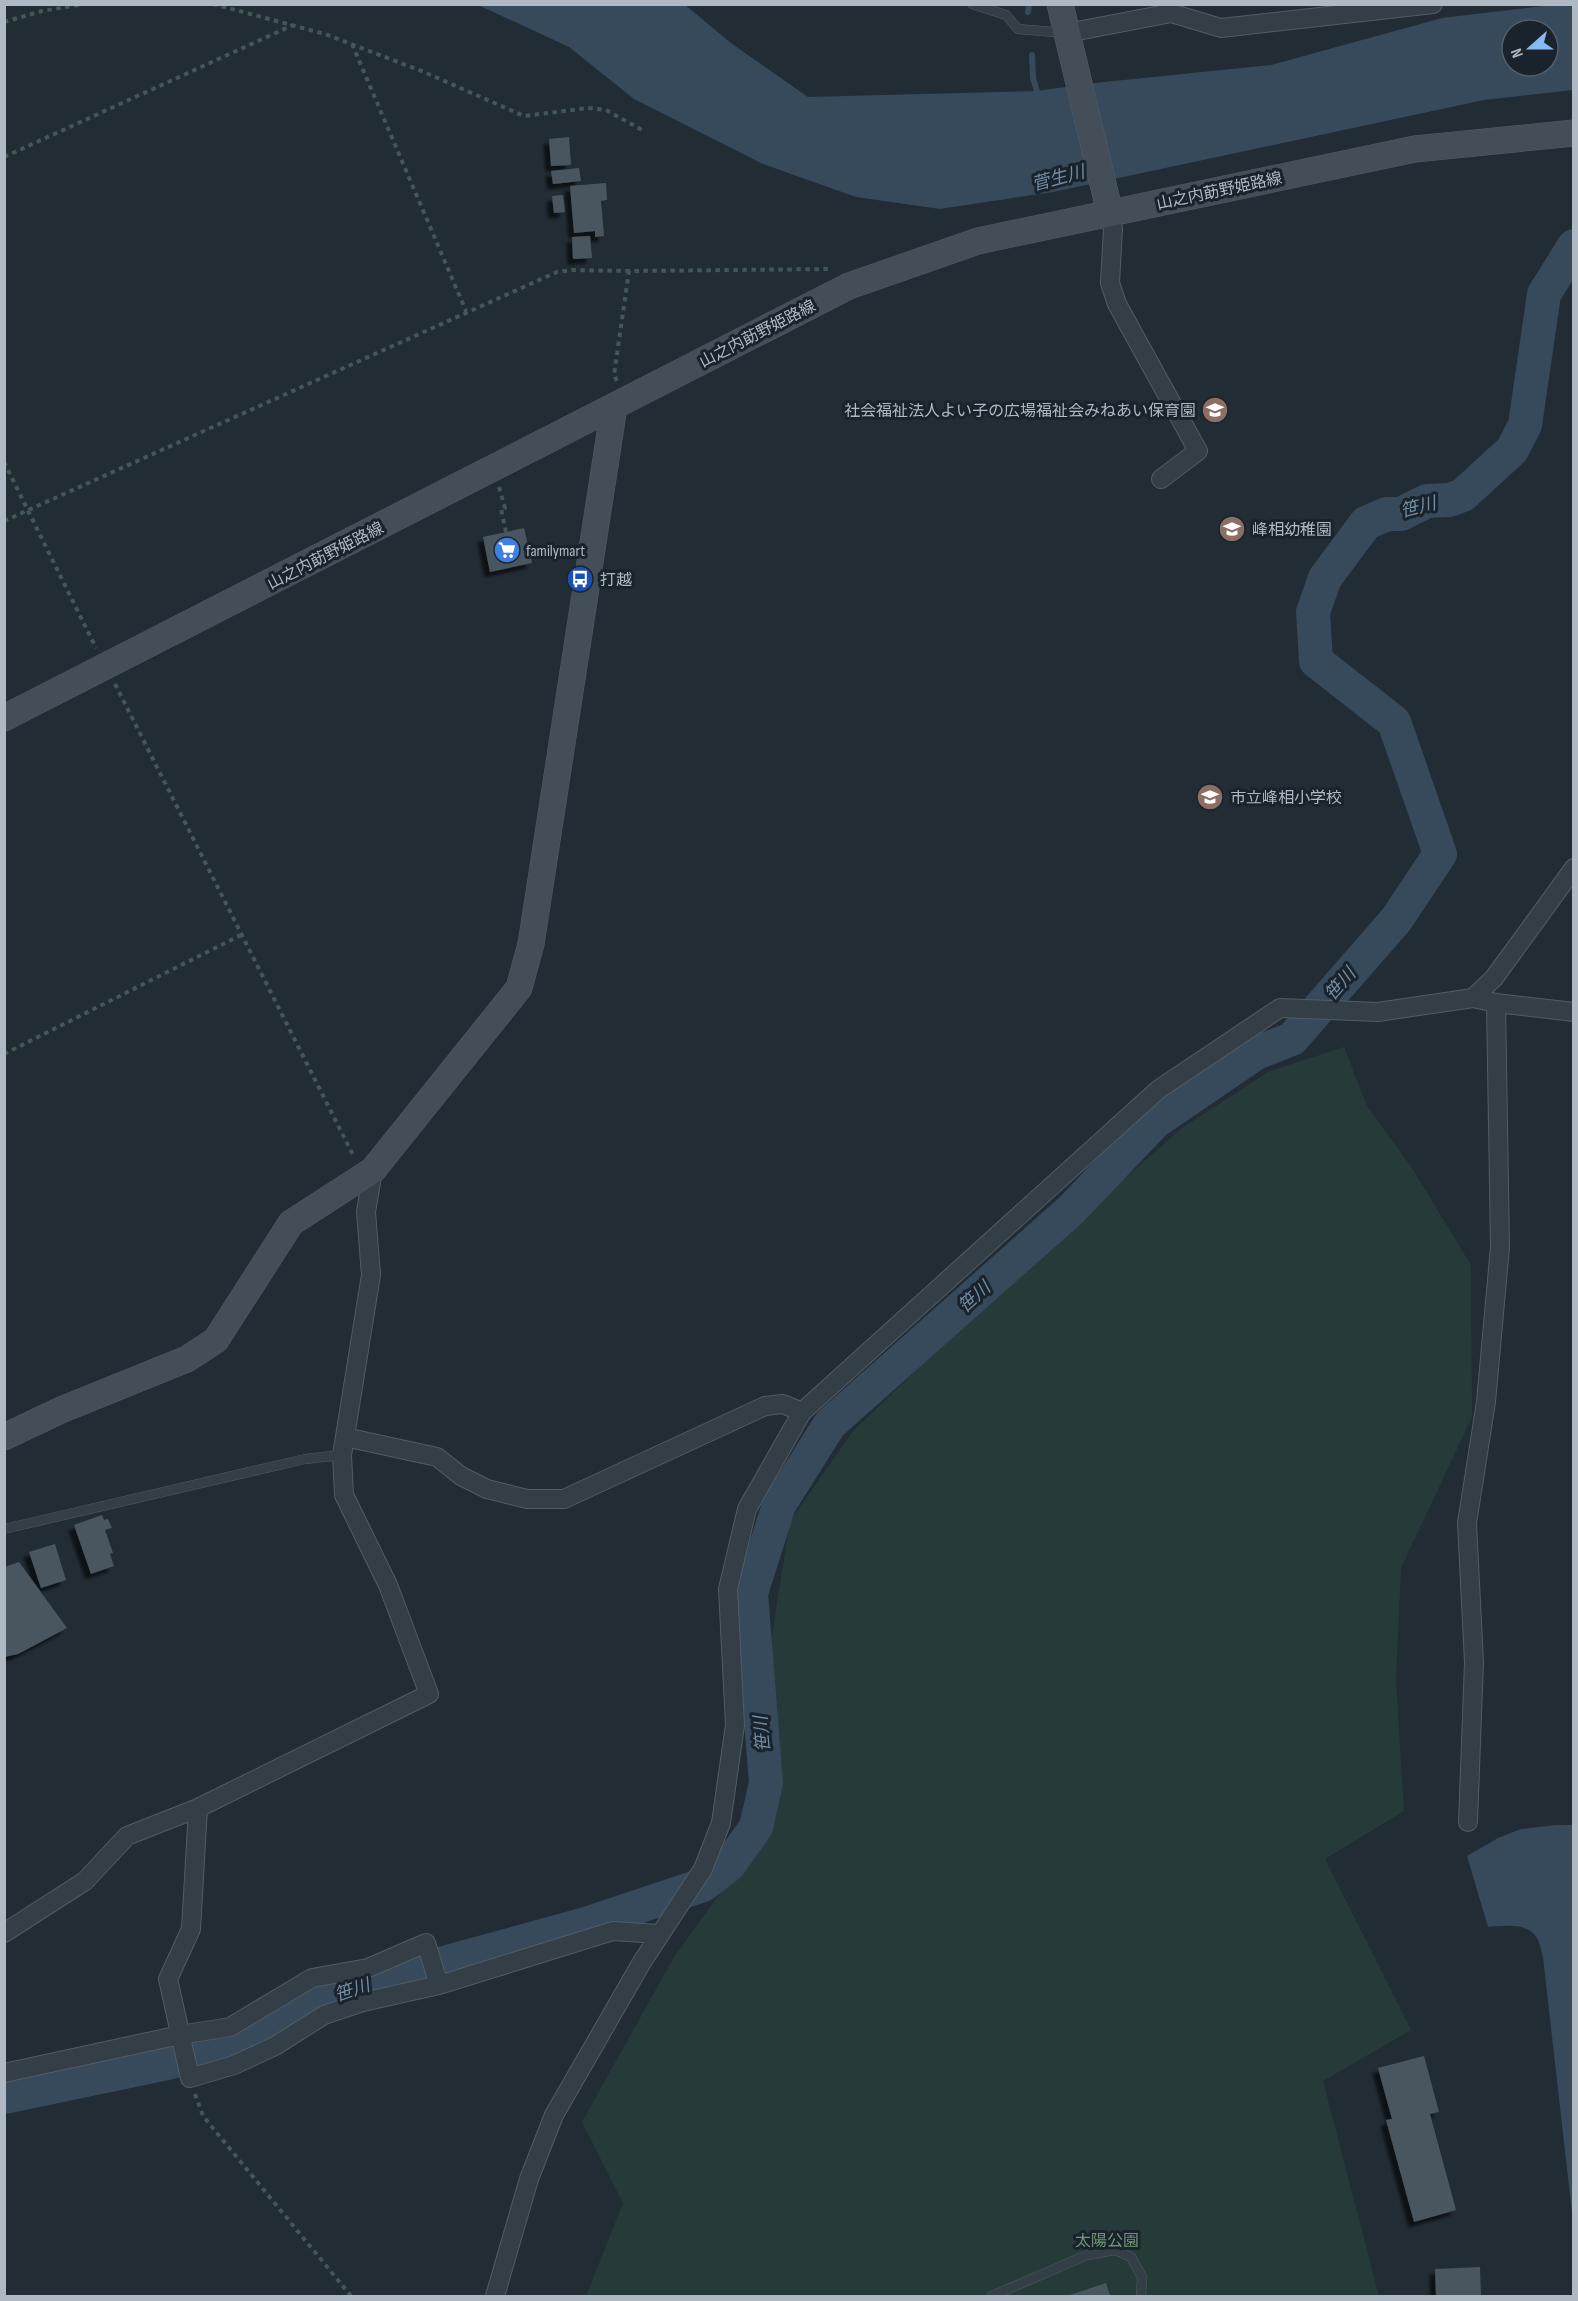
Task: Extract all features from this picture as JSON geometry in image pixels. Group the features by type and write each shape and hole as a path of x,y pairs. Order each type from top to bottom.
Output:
{"main road":[{"path":"1060,4 1107,202"},
{"name":"山之内莇野姫路線","path":"4,718 849,286 978,241 1107,202 1415,149 1574,133"},
{"path":"4,1437 61,1410 187,1359 216,1340 291,1224 369,1173 519,988 531,944 620,404"}],"street":[{"path":"1068,40 1171,13 1188,4"},
{"path":"1171,13 1221,28 1433,4"},
{"path":"1107,202 1113,229 1110,283 1117,304 1198,451 1161,479"},
{"path":"1473,998 1494,978 1574,868"},
{"path":"495,2296 529,2179 554,2115 658,1934 703,1869 721,1823 735,1725 728,1589 747,1509 802,1412 1159,1089 1280,1008 1378,1012 1473,998 1574,1012"},
{"path":"1468,1822 1474,1662 1467,1524 1486,1402 1500,1246 1496,1003"},
{"path":"4,1933 85,1881 128,1836 198,1808 429,1694 388,1585 344,1495 343,1446 371,1275 366,1212 369,1173"},
{"path":"343,1446 437,1457 461,1476 487,1489 528,1499 564,1499 765,1406 783,1404 802,1412"},
{"path":"198,1808 191,1929 168,1979 190,2078 234,2065 275,2046 324,2016 363,2002 439,1985 613,1931 658,1934"},
{"path":"4,2073 180,2035 230,2027 312,1978 368,1968 426,1943 439,1985"}],"lane":[{"path":"972,4 1006,15 1018,29 1068,40"},
{"path":"4,1529 305,1459 343,1446"},
{"path":"992,2296 1087,2255 1115,2250 1131,2257 1142,2277 1141,2296"}],"path":[{"path":"4,22 42,11 84,4"},
{"path":"213,4 352,44 424,72 524,116 588,108 606,110 642,130"},
{"path":"4,157 293,26"},
{"path":"352,44 465,311"},
{"path":"4,521 465,311 557,272 572,270 843,269"},
{"path":"620,404 614,375 628,271"},
{"path":"4,462 241,934 369,1173"},
{"path":"498,482 505,508 501,509 506,532"},
{"path":"4,1054 241,934"},
{"path":"190,2078 203,2116 351,2296"}],"green space":[{"name":"太陽公園","path":"1344,1047 1367,1106 1412,1168 1471,1265 1472,1417 1401,1568 1396,1680 1404,1811 1325,1859 1411,2030 1323,2081 1379,2296 586,2296 623,2203 582,2122 674,1957 745,1859 775,1769 767,1667 790,1521 853,1431 1021,1269 1182,1128 1268,1072"}],"water":[{"name":"菅生川","path":"478,5 685,5 731,43 808,97 1035,91 1271,65 1442,18 1551,5 1573,5 1573,90 1484,100 1053,192 940,209 856,197 763,164 634,99 569,47"},
{"path":"1574,1825 1573,2222 1540,1945 1528,1929 1508,1926 1488,1927 1467,1856 1498,1838 1521,1829"}],"building":[{"path":"569,137 571,165 551,166 549,139"},
{"path":"579,168 581,181 553,184 551,171"},
{"path":"606,183 607,200 601,201 604,236 595,237 595,231 574,233 570,186"},
{"path":"563,195 565,212 554,213 552,196"},
{"path":"590,236 592,258 573,259 572,237"},
{"name":"familymart","path":"524,528 532,563 490,572 483,537"},
{"path":"102,1515 104,1520 108,1519 112,1528 105,1530 113,1553 110,1554 114,1566 91,1574 74,1525"},
{"path":"55,1544 66,1580 41,1588 29,1552"},
{"path":"19,1562 67,1628 18,1654 4,1657 4,1567"},
{"path":"1424,2056 1439,2112 1430,2114 1456,2210 1414,2222 1386,2120 1392,2119 1378,2068"},
{"path":"1480,2267 1481,2296 1436,2296 1435,2269"},
{"path":"1106,2283 1110,2296 1067,2296"}],"waterway":[{"path":"1028,12 1029,4"},
{"path":"1032,55 1033,78 1039,98"},
{"name":"笹川","path":"4,2097 167,2063 260,2039 338,1992 586,1924 703,1885 729,1865 756,1827 766,1783 751,1593 779,1505 830,1424 1071,1210 1155,1122 1256,1053 1292,1039 1396,920 1440,854 1394,722 1316,661 1313,612 1325,578 1366,523 1387,514 1401,514 1427,501 1450,500 1463,495 1512,450 1525,425 1544,294 1574,246"}],"place":[{"name":"社会福祉法人よい子の広場福祉会みねあい保育園","path":"1215,410"},
{"name":"峰相幼稚園","path":"1232,529"},
{"name":"familymart","path":"507,550"},
{"name":"打越","path":"580,579"},
{"name":"市立峰相小学校","path":"1210,797"}]}
